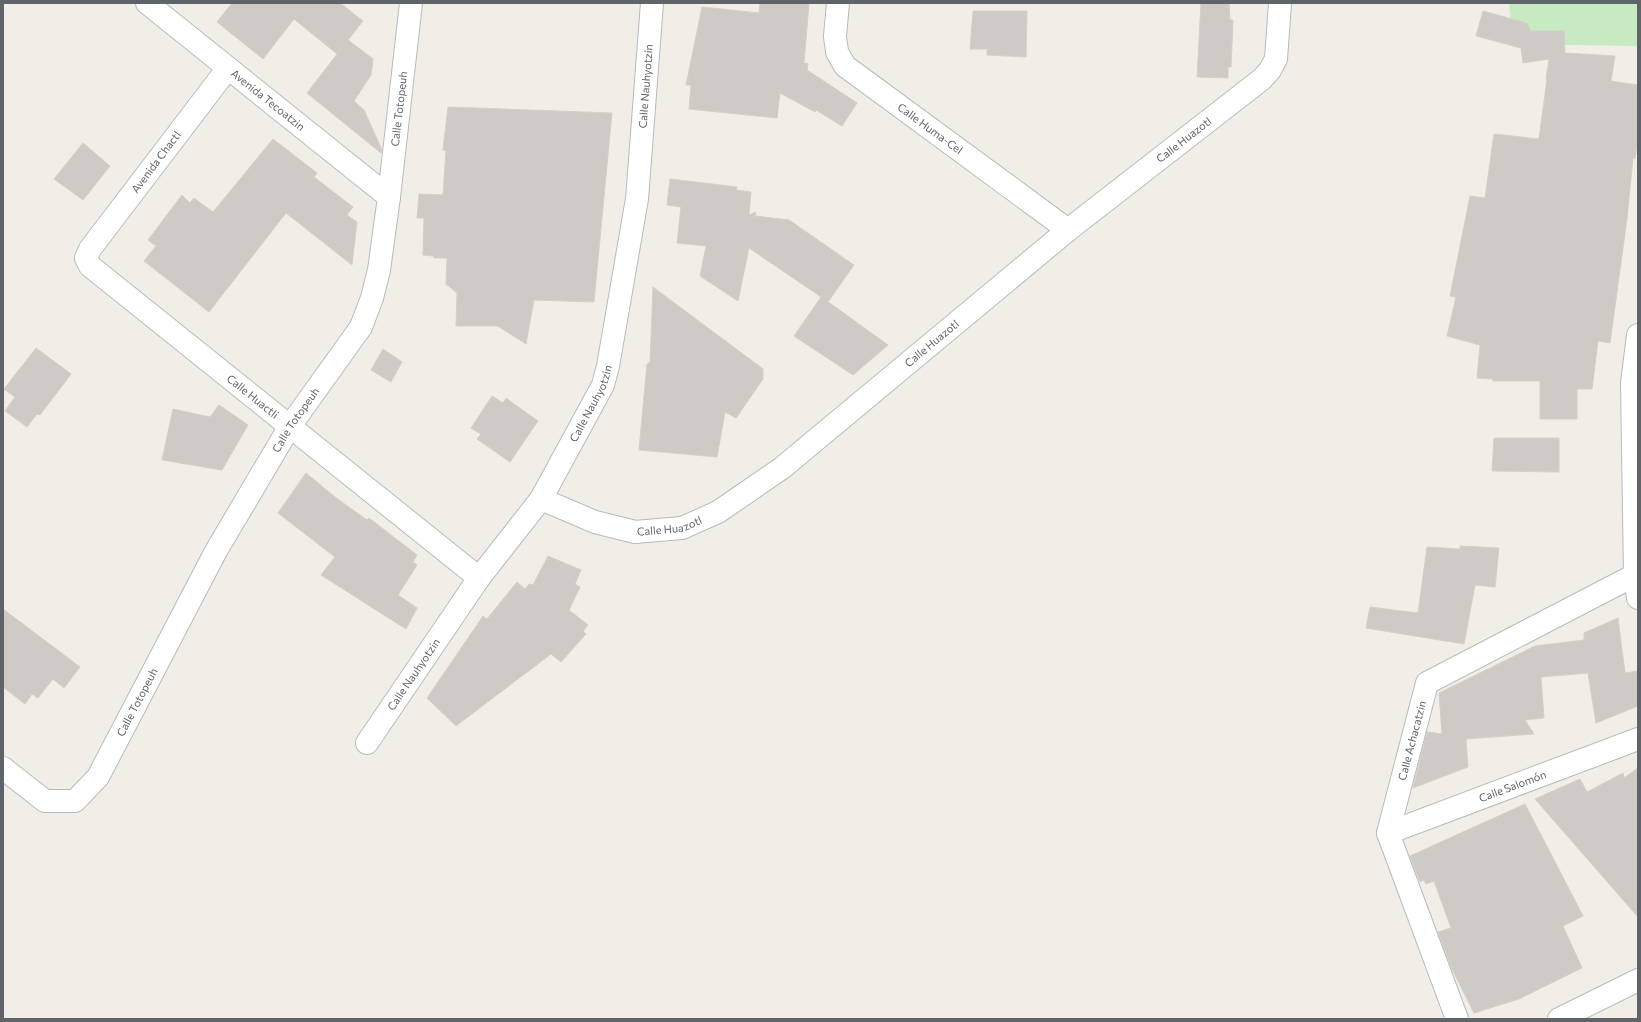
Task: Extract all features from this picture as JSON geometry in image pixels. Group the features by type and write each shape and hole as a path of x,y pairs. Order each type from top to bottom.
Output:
{"street":[{"name":"Avenida Tecoatzin","path":"147,3 389,197"},
{"name":"Calle Totopeuh","path":"3,768 45,802 75,801 98,777 216,551 290,426 361,327 372,298 379,270 389,197 411,3"},
{"name":"Calle Nauhyotzin","path":"366,743 479,578 541,499 603,385 608,366 637,199 652,3"},
{"name":"Calle Huma-Cel","path":"838,3 835,36 837,52 845,66 1068,230"},
{"name":"Calle Huazotl","path":"541,499 595,522 635,532 682,528 718,512 782,468 1068,230 1262,79 1270,70 1276,59 1278,48 1280,3"},
{"name":"Avenida Chactl","path":"86,258 90,249 228,68"},
{"name":"Calle Huactli","path":"86,258 90,266 479,578"},
{"path":"1638,335 1635,382 1635,575 1638,598"},
{"name":"Calle Achacatzin","path":"1388,833 1427,683 1635,575"},
{"name":"Calle Salomón","path":"1388,833 1638,739"},
{"path":"1388,833 1456,1019"},
{"path":"1559,1019 1638,980"}],"green space":[{"path":"1509,3 1638,3 1638,46 1513,44"}],"building":[{"path":"232,3 340,3 363,21 337,54 294,19 263,59 217,22"},
{"path":"760,3 809,3 804,63 808,64 807,70 857,103 842,126 816,110 815,112 780,93 777,118 689,109 691,85 686,85 702,7 759,13"},
{"path":"1201,3 1229,3 1230,20 1233,20 1231,67 1228,67 1228,78 1197,77"},
{"path":"973,11 1027,11 1026,57 987,55 987,49 970,49"},
{"path":"1483,11 1527,23 1531,31 1564,31 1565,53 1615,56 1611,81 1638,85 1638,139 1635,159 1633,158 1627,219 1610,343 1598,341 1592,389 1577,389 1577,419 1540,419 1540,381 1493,381 1493,379 1477,378 1480,345 1447,336 1456,297 1450,296 1470,196 1485,198 1494,134 1539,139 1547,79 1549,59 1523,63 1521,48 1476,36"},
{"path":"348,40 373,59 371,75 354,101 364,110 382,150 381,153 307,93"},
{"path":"448,107 612,113 594,302 534,300 526,344 498,326 456,326 457,293 446,284 447,258 434,258 433,256 423,255 424,218 417,218 419,194 443,195 446,151 443,150"},
{"path":"273,139 317,173 314,177 353,207 347,215 357,222 352,265 286,213 209,312 144,261 156,246 148,240 182,195 190,203 194,198 213,212"},
{"path":"83,143 110,166 83,200 54,179"},
{"path":"670,179 737,187 736,190 751,192 749,215 756,212 755,216 789,220 854,265 828,302 888,345 853,375 794,336 821,297 749,248 738,301 700,276 706,246 677,243 681,207 667,205"},
{"path":"653,287 763,369 763,379 736,418 725,412 717,457 639,450 647,364 650,362"},
{"path":"36,348 71,374 40,415 37,414 27,427 5,411 15,397 4,389"},
{"path":"383,349 402,362 391,382 371,370"},
{"path":"492,396 503,403 506,398 538,421 510,462 477,439 481,434 471,428"},
{"path":"219,405 248,425 222,470 162,460 173,409 210,417"},
{"path":"1494,438 1559,438 1559,472 1492,471"},
{"path":"306,473 335,497 367,520 369,518 417,555 413,562 417,565 398,595 417,608 406,629 321,575 335,557 278,513"},
{"path":"1460,546 1499,548 1495,587 1475,585 1464,644 1366,628 1370,607 1418,613 1427,547 1460,549"},
{"path":"548,556 581,570 575,584 580,587 569,610 588,625 583,631 586,634 561,662 551,654 456,726 427,698 483,616 487,619 517,582 525,589 529,584 533,585"},
{"path":"3,609 80,667 64,688 53,679 38,698 32,694 25,704 3,687"},
{"path":"1618,618 1625,673 1638,671 1638,706 1596,723 1588,673 1541,677 1544,718 1525,720 1534,734 1466,739 1468,767 1413,788 1427,732 1442,734 1439,693 1535,646 1584,640 1584,633"},
{"path":"1638,768 1638,917 1535,799 1580,779 1587,792 1623,773 1624,778"},
{"path":"1525,804 1583,916 1563,926 1582,968 1519,999 1474,1013 1452,969 1438,932 1451,928 1434,881 1426,884 1424,880 1420,882 1410,856"}]}
